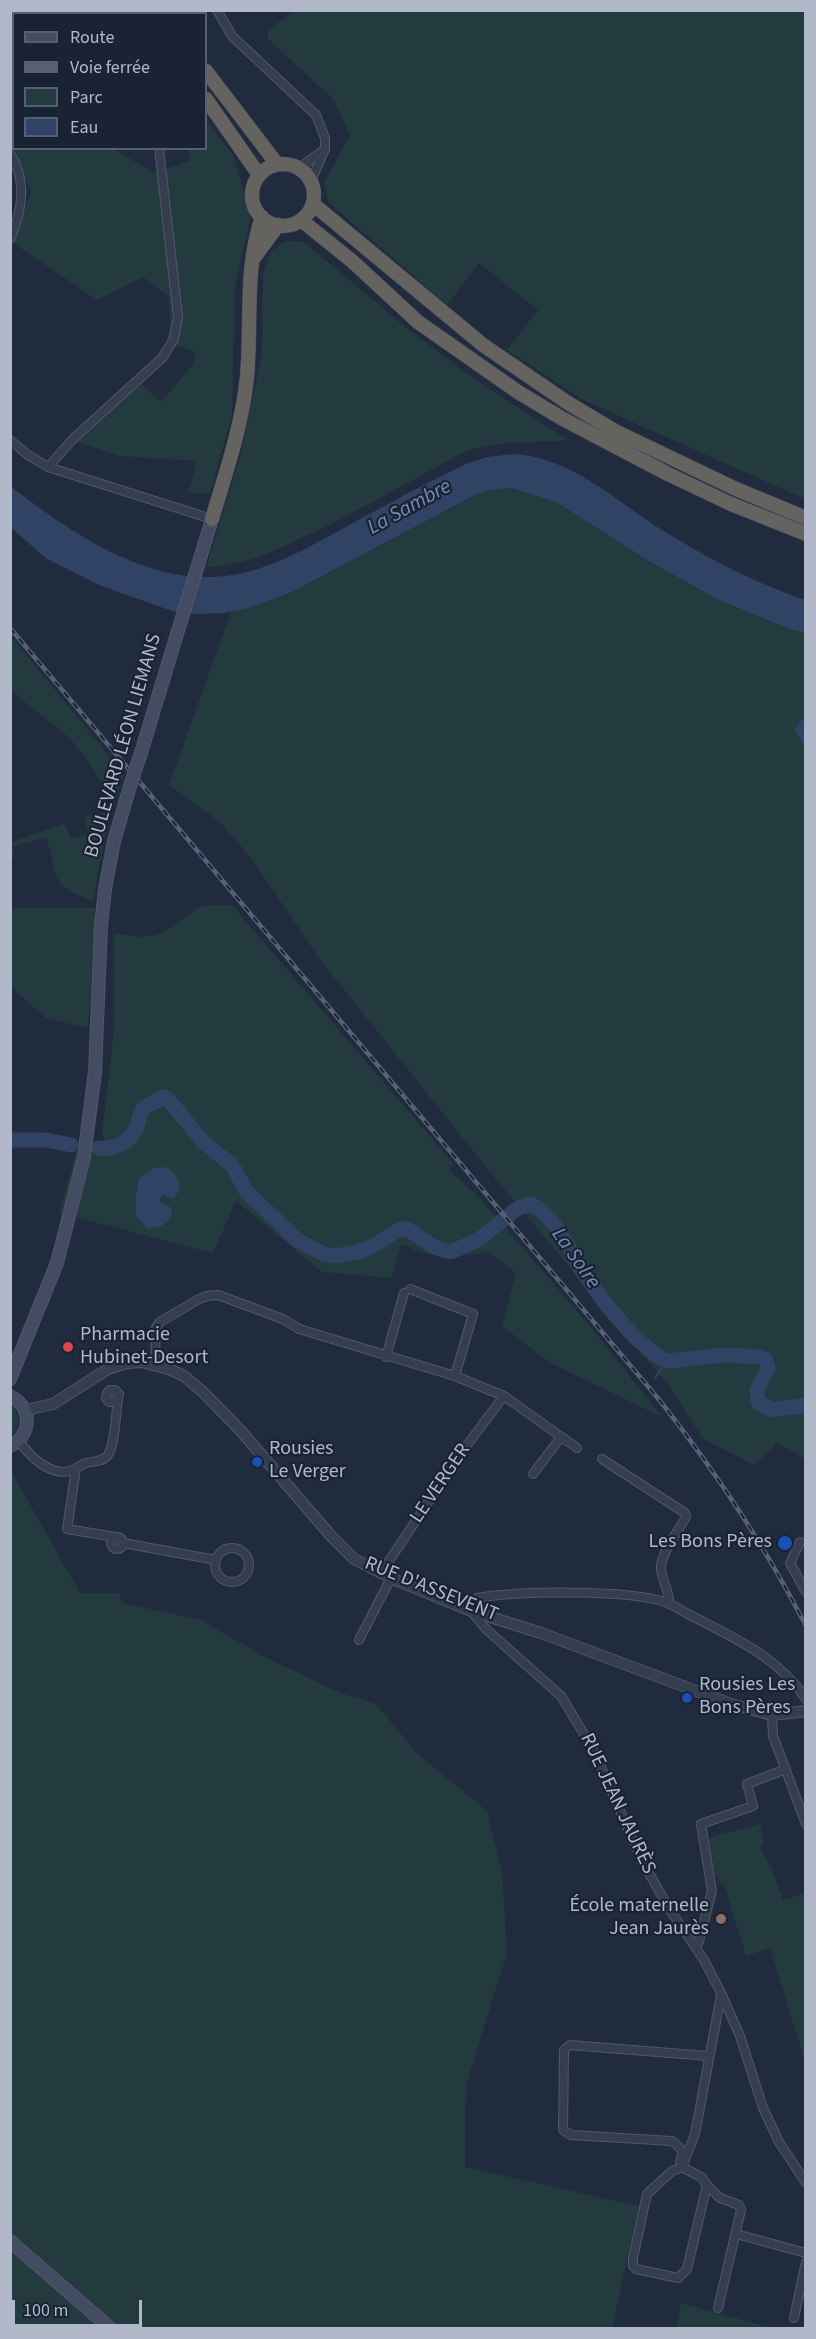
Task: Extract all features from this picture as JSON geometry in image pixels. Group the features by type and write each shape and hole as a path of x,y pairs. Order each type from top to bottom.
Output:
{"highway":[{"path":"207,72 277,165"},
{"path":"207,100 259,175"},
{"path":"286,164 298,168 311,181 313,204 301,220 294,224 278,225 262,217 256,210 252,192 259,175 277,165 286,164"},
{"path":"313,204 483,345 568,403 615,430 736,489 806,518"},
{"name":"BOULEVARD LÉON LIEMANS","path":"212,519 236,442 247,372 248,294 254,241 262,217"},
{"path":"301,220 352,261 418,322 518,392 563,420 731,504 806,534"},
{"path":"252,261 278,225"}],"main road":[{"name":"BOULEVARD LÉON LIEMANS","path":"10,1379 57,1263 84,1157 95,1072 104,897 114,841 212,519"},
{"path":"10,1396 16,1398 26,1410 27,1429 15,1444"},
{"path":"10,2241 110,2328"}],"street":[{"path":"217,10 232,36 316,115 325,138 325,149 311,181"},
{"path":"298,168 325,149"},
{"path":"48,467 73,439 154,367 167,352 174,339 178,317 159,150"},
{"path":"10,154 19,172 22,201 10,239"},
{"path":"10,440 28,455 48,467 212,519"},
{"path":"386,1357 407,1291 473,1314 455,1376"},
{"path":"156,1364 155,1329 160,1322 199,1299 218,1295 283,1319 299,1329 455,1376 504,1396 577,1448"},
{"name":"RUE D'ASSEVENT","path":"26,1410 53,1404 108,1369 127,1364 156,1364 184,1376 203,1392 249,1439 347,1554 381,1573 471,1611 541,1633 734,1705 772,1715 806,1711"},
{"name":"LE VERGER","path":"381,1573 461,1453 504,1396"},
{"path":"15,1444 45,1466 66,1472 104,1459 109,1454 118,1399"},
{"path":"532,1474 561,1437"},
{"path":"602,1459 685,1513 686,1517 663,1558 660,1569 669,1593 669,1604"},
{"path":"76,1468 67,1529 120,1537 123,1543 216,1560"},
{"path":"800,1542 790,1563 806,1592"},
{"path":"227,1549 240,1550 249,1560 246,1575 237,1581 227,1581 216,1570 216,1560 220,1553 227,1549"},
{"path":"359,1640 392,1578"},
{"path":"471,1611 477,1598 495,1595 601,1594 630,1596 669,1604 756,1651 793,1683 806,1699"},
{"name":"RUE JEAN JAURÈS","path":"471,1611 487,1630 547,1682 570,1710 593,1749 642,1861 721,1993 740,2036 763,2108 778,2142 806,2183"},
{"path":"772,1715 773,1736 806,1824"},
{"path":"696,1948 712,1891 701,1824 753,1806 747,1784 786,1769"},
{"path":"672,2171 682,2167 692,2142 721,1993"},
{"path":"692,2142 571,2135 563,2130 564,2050 570,2045 708,2056"},
{"path":"672,2141 680,2147 681,2159 672,2171 647,2194 633,2258 633,2266 636,2269 678,2278 684,2274 707,2185"},
{"path":"682,2167 701,2177 720,2198 740,2207 736,2235 718,2308"},
{"path":"736,2235 806,2253"},
{"path":"794,2318 806,2262"}],"green space":[{"path":"11,10 110,10 111,12 12,12 12,144 10,139"},
{"path":"294,11 805,11 805,499 583,400 507,350 538,310 479,263 447,305 328,202 324,183 350,135 333,99 268,39 268,30"},
{"path":"207,122 233,155 251,216 235,287 232,414 210,493 188,493 197,461 119,456 77,442 141,384 161,402 193,364 195,352 167,341 170,324 169,297 143,277 97,300 13,243 31,192 14,150 116,150 154,173 190,161 188,150 207,150"},
{"path":"285,241 304,242 409,330 476,380 568,440 500,444 473,449 275,550 235,564 206,567 241,454 262,353 263,274 270,252"},
{"path":"511,488 556,502 652,563 717,599 789,629 805,633 805,1459 777,1443 754,1465 703,1439 669,1386 485,1166 321,961 251,858 220,822 169,785 231,612 290,593 475,495 486,491"},
{"path":"11,636 124,774 105,835 93,901 61,884 57,878 46,837 13,847 14,858 11,861 11,842 64,824 71,838 89,834 84,817 107,812 110,796 73,743 11,689"},
{"path":"232,905 453,1163 449,1170 479,1197 595,1332 662,1417 550,1363 502,1326 516,1273 489,1252 444,1256 424,1253 401,1244 391,1278 322,1272 236,1201 213,1253 59,1213 77,1149 111,1154 102,1134 114,1030 114,933 140,937 156,935 176,925 200,906"},
{"path":"11,908 96,908 88,1028 46,1018 11,987"},
{"path":"11,1404 17,1412 18,1425 11,1436"},
{"path":"10,1469 80,1593 119,1593 122,1603 201,1620 265,1657 340,1693 375,1703 418,1754 487,1811 502,1871 507,1953 466,2086 465,2167 639,2206 612,2328 11,2328"},
{"path":"760,1824 764,1844 760,1847 771,1866 783,1900 805,1893 805,2062 770,1948 746,1956 725,1888 711,1869 708,1838"},
{"path":"681,2303 772,2328 677,2328"}],"water":[{"name":"La Sambre","path":"513,454 534,457 573,471 696,550 750,578 805,600 805,633 789,629 717,599 652,563 556,502 511,488 486,491 475,495 290,593 246,609 225,613 194,614 172,611 99,585 47,559 11,528 10,486 80,535 131,561 186,576 233,575 286,558 466,464 487,457"},
{"path":"805,716 805,750 795,729"},
{"path":"163,1167 173,1172 180,1188 174,1199 162,1194 159,1202 172,1208 171,1218 161,1227 147,1228 136,1216 139,1178 153,1168"}],"waterway":[{"name":"La Solre","path":"99,1148 111,1148 126,1141 137,1127 143,1108 164,1097 169,1100 203,1142 232,1165 246,1191 297,1240 324,1254 335,1256 358,1252 373,1246 400,1229 407,1229 436,1248 451,1252 478,1240 518,1208 531,1204 554,1224 589,1281 609,1307 632,1334 656,1354 667,1361 724,1355 760,1357 765,1359 768,1368 757,1390 758,1402 771,1410 806,1405"},
{"name":"La Solre","path":"10,1140 46,1140 71,1145"},
{"path":"655,1378 667,1361"}],"railway":[{"path":"10,628 661,1402 739,1510 806,1626"}],"place":[{"name":"Pharmacie Hubinet-Desort","path":"68,1347"},
{"name":"Rousies Le Verger","path":"257,1462"},
{"name":"Les Bons Pères","path":"785,1543"},
{"name":"Rousies Les Bons Pères","path":"687,1698"},
{"name":"École maternelle Jean Jaurès","path":"721,1919"}]}
